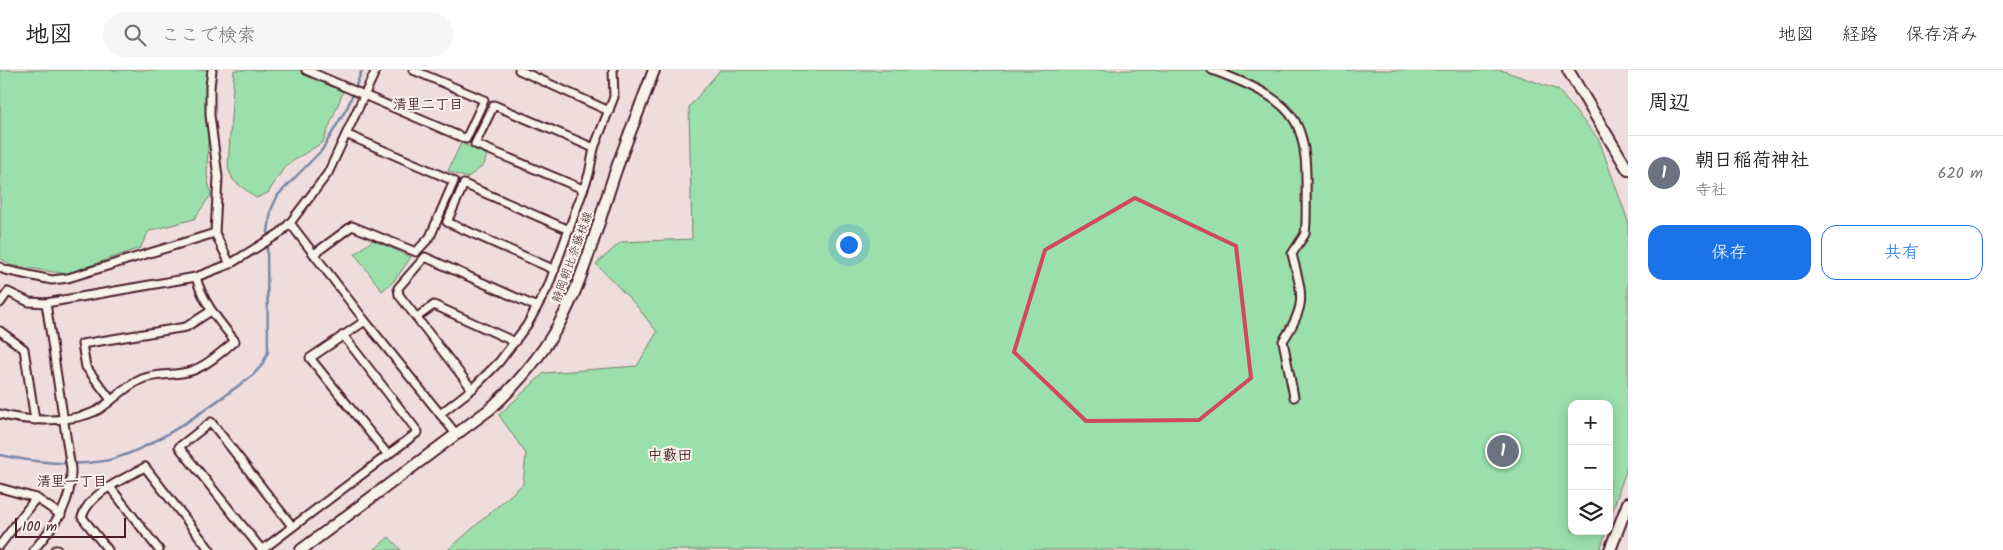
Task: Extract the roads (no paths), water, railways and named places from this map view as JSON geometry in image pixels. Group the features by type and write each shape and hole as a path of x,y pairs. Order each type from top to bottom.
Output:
{"main road":[{"name":"静岡朝比奈藤枝線","path":"301,550 457,435 503,396 546,344 562,318 581,275 616,170 654,70"},
{"path":"1568,70 1628,170"},
{"path":"1610,550 1628,503"}],"street":[{"path":"212,70 210,115 218,177 215,232 230,264"},
{"path":"306,70 466,139 484,100 413,70"},
{"path":"0,303 8,292 29,302 46,303 196,277 230,264 264,243 280,233 290,223 328,173 348,135 376,70"},
{"path":"519,70 609,111"},
{"path":"440,414 472,388 515,342 537,307 555,270 589,174 594,148 614,98 613,70"},
{"path":"1212,70 1240,80 1282,104 1288,110 1301,132 1306,148 1305,234 1292,254 1302,291 1300,309 1297,320 1284,341 1294,397"},
{"path":"583,190 475,144 494,105 594,148"},
{"path":"314,254 352,226 416,252 430,236 454,181 348,135"},
{"path":"555,270 447,222 464,184 569,230"},
{"path":"290,223 365,321 457,435"},
{"path":"0,267 5,270 52,280 68,278 215,232"},
{"path":"472,388 398,295 398,288 425,257 537,307"},
{"path":"0,414 18,420 63,418 97,410 142,379 193,371 235,341 211,311 200,292 196,277"},
{"path":"34,550 60,515 71,488 68,453 46,303"},
{"path":"417,317 434,305 515,342"},
{"path":"111,400 86,367 82,344 186,327 211,311"},
{"path":"365,321 310,358 388,455"},
{"path":"0,331 24,348 35,420"},
{"path":"292,526 211,422 180,447 262,550 418,432 343,335"},
{"path":"108,550 82,517 84,511 99,494 145,467 210,550"},
{"path":"110,487 159,550"},
{"path":"0,488 36,498 60,515"},
{"path":"0,544 36,498"}],"waterway":[{"path":"267,239 271,210 278,195 322,150 348,106 362,70"},
{"path":"0,455 54,463 83,463 109,460 146,446 184,424 253,375 262,365 268,352 267,244"}],"place":[{"name":"朝日稲荷神社","path":"1503,451"}],"district":[{"name":"清里二丁目","path":"428,104"},
{"name":"中藪田","path":"670,455"},
{"name":"清里一丁目","path":"72,481"}]}
